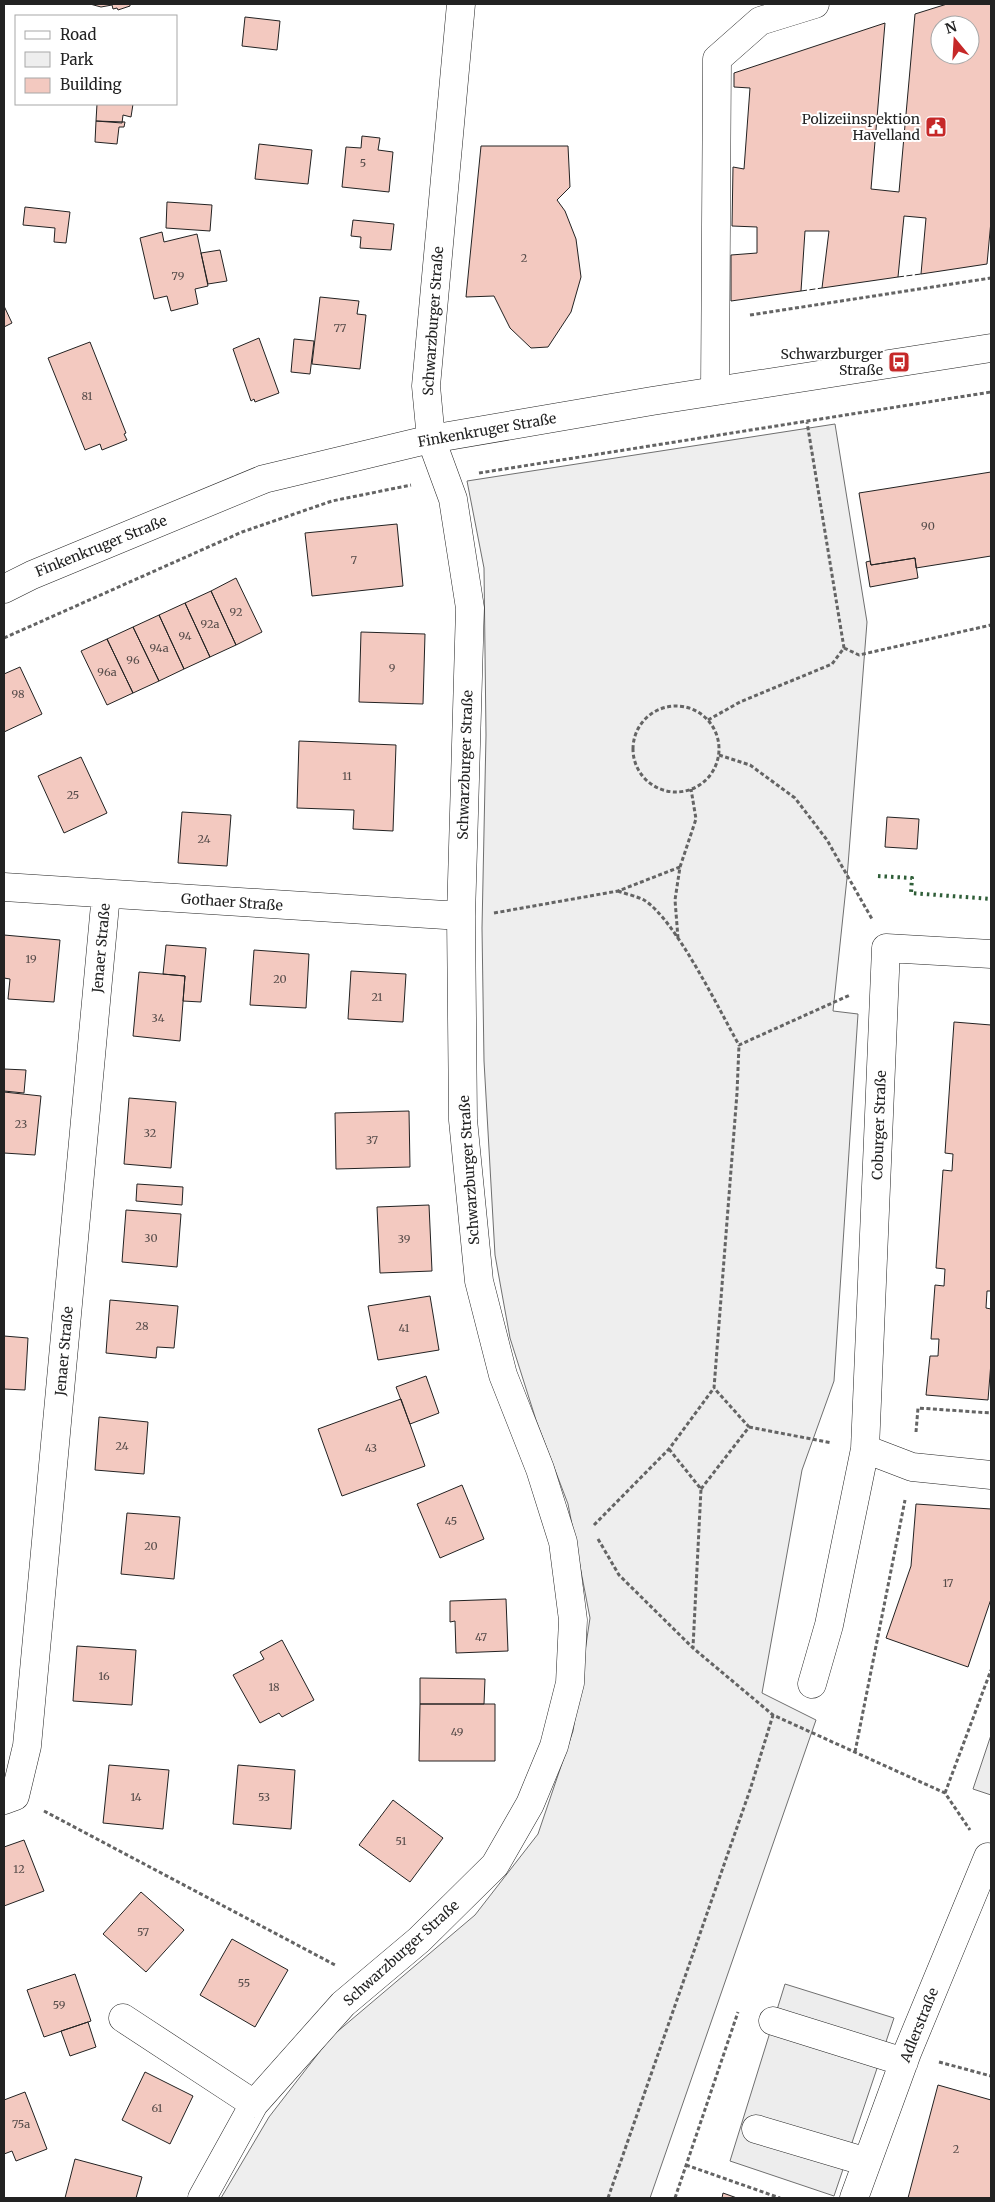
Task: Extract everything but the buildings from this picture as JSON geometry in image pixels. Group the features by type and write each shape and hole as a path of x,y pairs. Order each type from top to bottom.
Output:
{"street":[{"name":"Schwarzburger Straße","path":"202,2198 254,2104 343,2004 419,1940 495,1865 530,1804 548,1763 570,1683 573,1620 563,1542 540,1468 503,1375 478,1281 463,1120 461,916 470,608 453,499 431,439 426,386 461,4"},
{"path":"715,391 717,59 760,21 815,4"},
{"name":"Finkenkruger Straße","path":"4,589 32,575 264,479 431,439 715,391 991,348"},
{"name":"Gothaer Straße","path":"4,887 461,916"},
{"name":"Jenaer Straße","path":"9,1798 27,1746 106,894"},
{"path":"886,948 991,954"},
{"name":"Coburger Straße","path":"812,1684 829,1625 865,1449 886,948"},
{"path":"865,1449 912,1467 991,1476"},
{"name":"Adlerstraße","path":"854,2198 905,2057 989,1858"},
{"path":"123,2018 254,2104"},
{"path":"773,2021 905,2057"},
{"path":"756,2129 867,2162"}],"path":[{"path":"716,320 991,278"},
{"path":"4,638 242,532 332,501 446,478 991,392"},
{"path":"708,720 740,702 832,664 844,648 807,422"},
{"path":"844,648 859,655 991,625"},
{"path":"687,707 698,712 708,720 719,742 719,755 710,776 691,790 667,791 655,787 638,769 633,745 642,722 651,713 662,708 687,707"},
{"path":"719,755 750,765 795,798 827,840 866,906 886,948"},
{"path":"678,938 675,900 680,867 696,819 691,790"},
{"path":"461,916 482,915 618,892 680,867"},
{"path":"592,1527 669,1449 714,1388 739,1045 678,938 664,919 644,900 618,892"},
{"path":"739,1045 885,979"},
{"path":"714,1388 749,1427 865,1449"},
{"path":"918,1408 991,1413"},
{"path":"693,1648 701,1488 749,1427"},
{"path":"669,1449 701,1488"},
{"path":"855,1752 912,1467"},
{"path":"596,1535 619,1575 693,1648 772,1715 946,1792 989,1858"},
{"path":"946,1792 991,1670"},
{"path":"608,2198 747,1800 772,1715"},
{"path":"9,1798 368,1983"},
{"path":"675,2198 739,2011 773,2021"},
{"path":"905,2057 991,2076"},
{"path":"686,2165 780,2198"}],"green space":[{"path":"835,424 867,622 847,878 833,1011 858,1014 834,1381 802,1470 762,1693 816,1720 650,2198 221,2198 269,2117 331,2037 475,1915 538,1834 573,1731 590,1618 568,1504 536,1420 510,1338 495,1255 484,1061 482,928 486,735 484,568 467,481"}],"shaded area":[{"path":"991,1735 991,1795 973,1789"},
{"path":"785,1984 894,2018 834,2196 730,2161"}],"hedge":[{"path":"878,876 912,878 911,893 991,899"}],"fence":[{"path":"898,277 921,274"},
{"path":"801,291 822,288"}],"place":[{"name":"Polizeiinspektion Havelland","path":"936,127"},
{"name":"Schwarzburger Straße","path":"899,362"}]}
